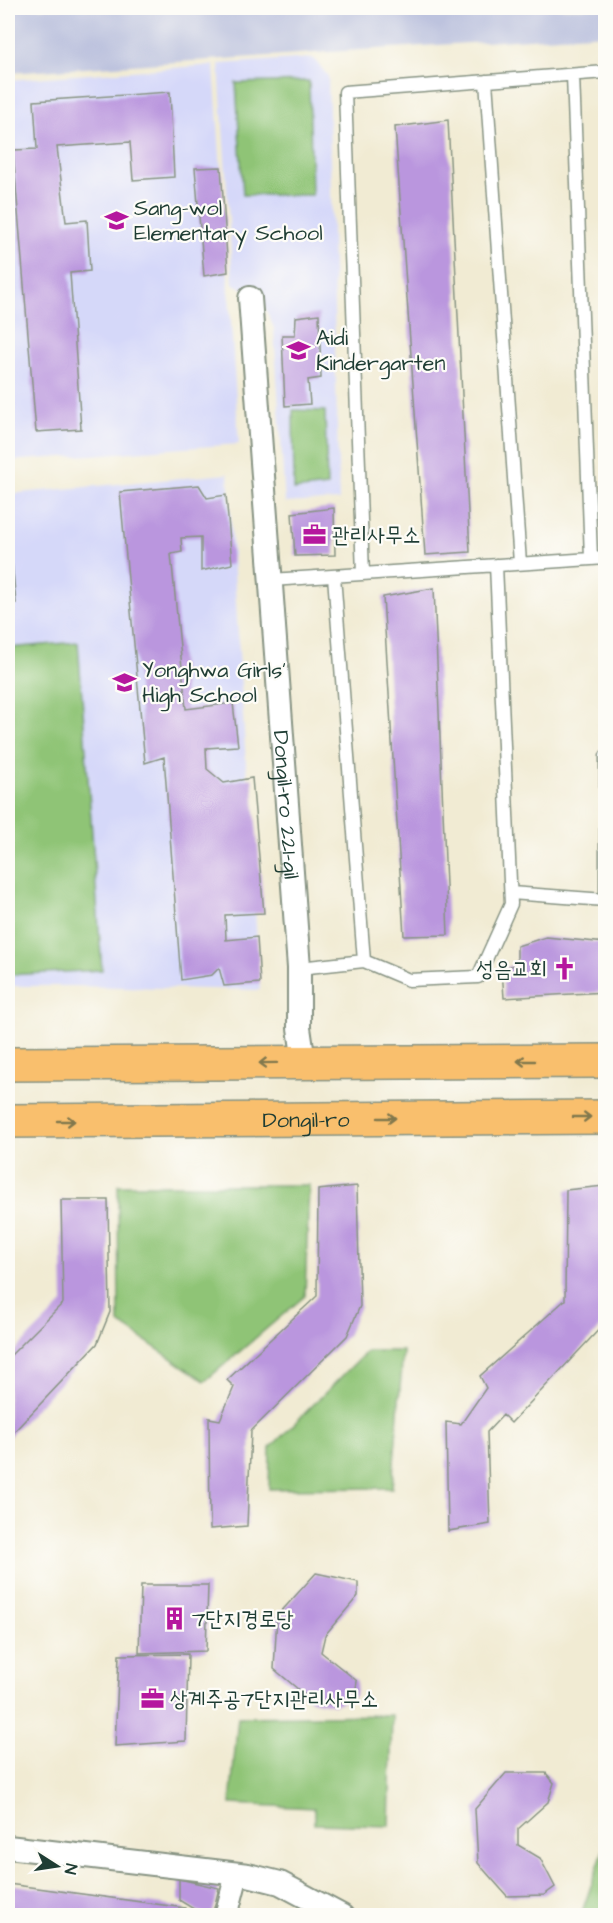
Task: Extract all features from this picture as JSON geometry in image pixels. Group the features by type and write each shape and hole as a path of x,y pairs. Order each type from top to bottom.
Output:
{"main road":[{"path":"8,1064 606,1061"},
{"name":"Dongil-ro","path":"8,1121 606,1117"}],"street":[{"name":"Dongil-ro 221-gil","path":"250,298 299,968 299,1028 304,1062"},
{"path":"8,1847 237,1874 280,1883 342,1916"},
{"path":"226,1916 237,1874"}],"lane":[{"path":"363,574 345,92 606,72"},
{"path":"573,75 591,558"},
{"path":"486,81 520,563"},
{"path":"271,580 606,558"},
{"path":"299,968 364,961 409,980 478,977 511,904 496,565"},
{"path":"334,576 364,961"},
{"path":"511,893 605,901 606,756"}],"shaded area":[{"path":"8,8 605,8 606,34 8,73"},
{"path":"313,58 328,76 339,500 285,503 274,328 260,296 233,284 219,64"},
{"name":"Sang-wol Elementary School","path":"214,65 239,444 8,461 8,80"},
{"name":"Yonghwa Girls' High School","path":"228,474 260,990 8,986 8,494"}],"green space":[{"path":"309,81 312,195 243,195 236,83"},
{"path":"293,410 325,411 327,486 294,490"},
{"path":"78,642 102,970 8,975 8,648"},
{"path":"118,1185 309,1185 305,1296 205,1381 119,1323"},
{"path":"367,1351 403,1351 392,1488 269,1489 270,1448"},
{"path":"392,1715 389,1826 314,1824 314,1808 230,1804 238,1717"},
{"path":"603,1851 606,1852 605,1915 581,1915"}],"building":[{"path":"170,92 174,177 133,180 130,142 57,147 66,222 87,220 90,271 70,273 81,429 36,432 13,150 37,149 34,101"},
{"path":"448,120 470,552 425,555 395,127"},
{"path":"221,167 228,272 204,276 195,168"},
{"path":"319,314 321,378 308,380 310,404 285,406 282,335 295,335 296,317"},
{"path":"199,485 207,498 226,495 232,564 201,571 201,537 181,538 182,552 171,554 186,709 233,703 238,746 206,748 207,769 224,783 252,778 264,913 225,915 226,940 257,937 260,983 224,986 219,968 212,975 181,980 164,757 145,763 120,492"},
{"name":"관리사무소","path":"334,508 335,555 295,556 292,513"},
{"path":"8,529 16,603 8,604"},
{"path":"434,588 448,935 404,936 383,597"},
{"path":"546,937 606,943 605,992 504,998 502,969 517,964 517,946"},
{"path":"357,1186 360,1306 347,1336 251,1431 247,1526 210,1529 209,1418 220,1420 234,1387 227,1380 317,1296 318,1190"},
{"path":"604,1186 602,1303 606,1309 606,1322 511,1423 503,1415 487,1432 490,1524 448,1531 446,1422 461,1424 486,1388 480,1376 565,1300 566,1190"},
{"path":"61,1200 108,1200 110,1312 97,1344 8,1438 8,1358 63,1303"},
{"path":"316,1573 358,1582 358,1596 325,1635 321,1652 357,1681 355,1696 335,1705 311,1700 274,1669 277,1616"},
{"name":"7단지경로당","path":"141,1585 208,1585 206,1651 139,1653"},
{"name":"상계주공7단지관리사무소","path":"188,1654 186,1741 115,1746 119,1655"},
{"path":"506,1773 546,1773 554,1783 548,1802 518,1829 518,1845 540,1858 555,1887 544,1895 507,1896 478,1863 475,1809"},
{"path":"179,1879 219,1888 212,1916 205,1916 179,1900"},
{"path":"8,1884 185,1908 183,1916 8,1916"}],"place":[{"name":"Sang-wol Elementary School","path":"116,220"},
{"name":"Aidi Kindergarten","path":"298,350"},
{"name":"관리사무소","path":"314,534"},
{"name":"Yonghwa Girls' High School","path":"124,682"},
{"name":"성음교회","path":"565,968"},
{"name":"7단지경로당","path":"174,1618"},
{"name":"상계주공7단지관리사무소","path":"152,1698"}]}
